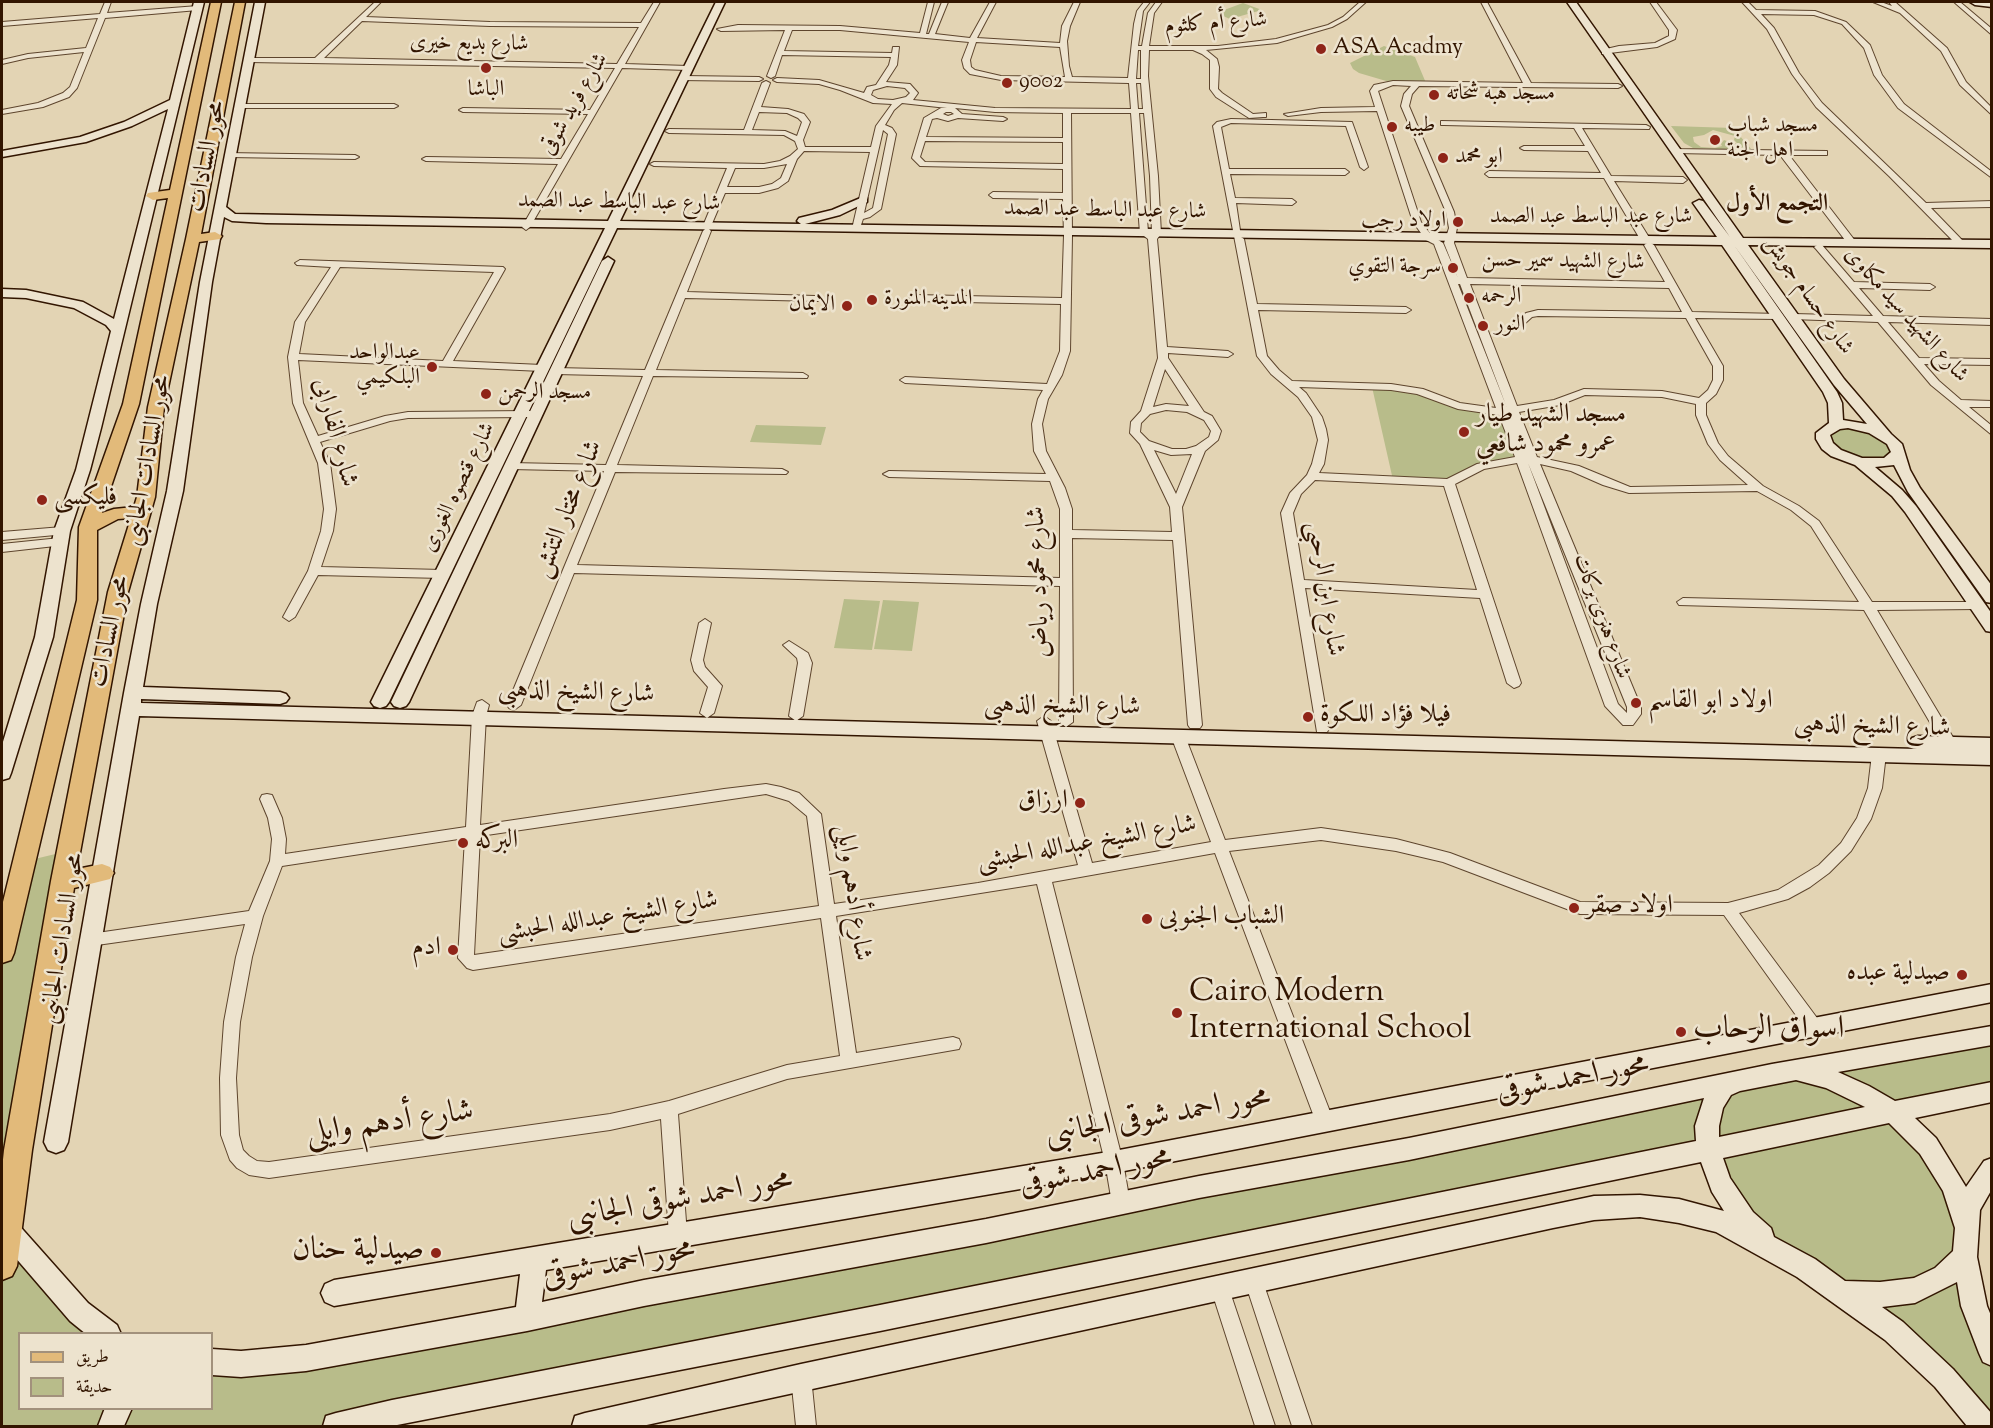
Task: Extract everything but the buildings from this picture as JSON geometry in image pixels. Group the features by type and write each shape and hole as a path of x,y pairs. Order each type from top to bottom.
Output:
{"main road":[{"name":"محور السادات","path":"2,953 12,864 87,600 88,527 131,404 216,2"},
{"path":"239,4 260,3"},
{"name":"محور السادات","path":"2,1266 18,1150 63,881 118,592 142,512 156,407 194,239 239,4"},
{"path":"189,45 208,43"},
{"path":"224,83 244,81"},
{"path":"153,196 176,193"},
{"path":"194,239 218,222"},
{"path":"98,500 125,499 139,492 147,484"},
{"path":"88,527 114,514 142,512"},
{"path":"63,881 102,873"}],"street":[{"path":"2,112 40,105 70,92 75,86 87,50 108,2"},
{"path":"318,60 378,2"},
{"name":"شارع فريد شوقى","path":"528,225 591,112 657,2"},
{"name":"شارع قنصوه الغورى","path":"380,702 520,414 549,370 692,70 721,2"},
{"name":"شارع قنصوه الغورى","path":"617,227 654,164 692,70 724,25 735,2"},
{"path":"928,33 931,2"},
{"path":"928,33 945,2"},
{"path":"993,2 966,64 973,72 1001,78 1144,78"},
{"path":"978,39 1002,2"},
{"path":"1064,77 1059,22 1069,2"},
{"path":"1060,42 1077,2"},
{"path":"1146,412 1163,354 1132,78 1134,45 1140,10 1147,2"},
{"path":"1151,235 1144,78 1146,45 1152,13 1159,2"},
{"name":"شارع أم كلثوم","path":"1146,45 1192,48 1241,46 1296,37 1330,26 1345,18 1363,2"},
{"path":"1484,2 1528,85"},
{"name":"شارع حسام جويش","path":"1560,2 1596,39 1847,393 1897,447 1898,453"},
{"name":"شارع حسام جويش","path":"1572,2 1579,21 1618,86 1830,392 1835,403 1836,425"},
{"path":"1605,52 1628,47 1657,45 1672,37 1673,30 1653,2"},
{"path":"1745,2 1776,36 1796,74 1819,105 1960,243"},
{"path":"1876,2 1905,13"},
{"path":"1892,2 1944,50 1963,83 1992,113"},
{"path":"1957,2 1992,33"},
{"path":"1975,2 1992,4"},
{"name":"محور السادات الجانبى","path":"56,1142 153,585 175,491 196,337 229,155 260,3"},
{"path":"2,24 183,15 198,8"},
{"path":"2,773 44,637 61,536 83,470 198,8"},
{"name":"شارع أم كلثوم","path":"1134,45 1259,39 1312,26 1338,12"},
{"path":"1755,12 1815,13 1844,22 1867,47 1878,75 1903,108 1992,176"},
{"path":"2,29 102,19"},
{"path":"361,19 490,24 643,25"},
{"path":"724,25 842,25 898,33 928,33 978,39"},
{"path":"774,26 1060,42"},
{"path":"747,132 789,28"},
{"path":"858,223 880,122 902,101 912,96 914,90 902,78 895,55 898,33"},
{"path":"1596,39 1628,47"},
{"path":"1192,48 1205,52 1213,59 1214,89 1219,95 1253,118 1321,110 1378,109 1374,91 1377,87 1393,83 1618,86"},
{"path":"2,62 28,56 87,50"},
{"path":"780,53 895,55"},
{"name":"شارع بديع خيرى","path":"249,60 692,70 768,80 829,84"},
{"path":"829,84 879,85 902,78"},
{"path":"876,108 867,91 902,78 956,105"},
{"name":"شارع هنرى بركات","path":"1417,83 1408,94 1405,106 1450,212 1453,228 1441,240"},
{"path":"829,84 881,102 902,101 996,110 1147,111"},
{"path":"2,154 82,140 128,124 173,102"},
{"path":"239,106 394,106"},
{"path":"756,109 788,111 801,116 806,122 799,140 802,149"},
{"name":"شارع هنرى بركات","path":"1378,109 1417,222 1441,240 1527,459 1634,707 1634,714 1628,722 1612,706 1527,459"},
{"path":"463,110 591,112"},
{"path":"1046,111 1036,116 1022,118 957,116 958,113 952,110 944,110 928,118 916,158 923,164 930,165 1066,167"},
{"path":"1321,110 1326,122"},
{"name":"شارع محمود رياض","path":"1066,722 1067,534 1064,498 1045,465 1037,438 1039,411 1063,363 1067,301 1068,111"},
{"name":"شارع ابن الرحبى","path":"1322,729 1287,513 1296,493 1312,476 1322,452 1321,429 1310,405 1291,384 1275,372 1262,356 1217,126 1225,122 1253,118 1349,124 1364,167"},
{"path":"858,223 877,209 892,134 880,122"},
{"path":"1444,123 1646,127"},
{"path":"1577,126 1718,366 1718,380 1712,392 1701,402"},
{"path":"669,131 785,133 799,140"},
{"path":"922,139 1067,140"},
{"path":"1524,148 1590,149"},
{"path":"723,190 759,190 775,186 785,179 793,158 802,149 875,150"},
{"path":"1676,151 1824,153"},
{"path":"1784,153 1851,242"},
{"path":"229,155 354,157"},
{"path":"654,164 770,165 793,158"},
{"path":"426,159 563,162"},
{"name":"شارع مختار التتش","path":"514,705 682,295 732,165"},
{"path":"1226,171 1346,172"},
{"path":"1489,174 1683,180"},
{"path":"993,195 1066,196"},
{"path":"771,227 825,216 863,200"},
{"path":"1231,200 1292,202"},
{"path":"1923,206 1992,204"},
{"name":"شارع عبد الباسط عبد الصمد","path":"218,222 1441,240 1992,244"},
{"name":"شارع عبد الباسط عبد الصمد","path":"707,228 858,223 1067,235"},
{"name":"شارع عبد الباسط عبد الصمد","path":"1742,243 1819,247 1992,250"},
{"name":"شارع الشهيد سيد مكاوى","path":"1819,247 1935,383 1992,432"},
{"path":"300,263 500,269 446,364"},
{"name":"شارع الفارابى","path":"289,617 314,571 327,531 330,509 327,476 298,403 293,357 300,322 337,264"},
{"name":"شارع الشهيد سمير حسن","path":"1458,281 1672,285"},
{"path":"1852,285 1930,287"},
{"path":"2,293 26,294 78,305 111,322 118,331"},
{"path":"682,295 815,299"},
{"path":"914,298 1067,301"},
{"path":"1252,308 1406,310"},
{"path":"1518,325 1529,315 1538,313 1777,316"},
{"path":"1794,317 1992,322"},
{"path":"1163,354 1228,354"},
{"path":"1163,354 1199,413"},
{"path":"293,357 650,374 803,376"},
{"path":"1915,361 1992,362"},
{"name":"شارع قنصوه الغورى","path":"400,702 536,415 549,370"},
{"path":"905,380 1049,387"},
{"path":"1291,384 1390,387 1419,391 1458,406 1508,411 1556,402 1584,392 1662,394 1701,402"},
{"path":"1701,402 1703,422 1713,444 1724,458 1759,488 1795,508 1815,524 1868,606 1950,744"},
{"path":"1957,403 1992,404"},
{"path":"1177,407 1199,413 1208,418 1215,431 1214,438 1200,449 1171,452 1145,443 1139,438 1134,427 1146,412 1155,409 1177,407"},
{"path":"314,440 389,418 408,415 536,415"},
{"path":"1885,436 1861,426 1836,425 1823,433 1827,446 1836,453 1860,462 1886,463 1894,459 1898,453"},
{"path":"1145,443 1176,507 1195,725"},
{"path":"1176,507 1200,449"},
{"path":"1898,453 1903,470 1913,489 1992,598"},
{"path":"1312,476 1449,483 1481,466 1527,459 1575,468 1606,483 1629,490 1759,488"},
{"path":"1860,462 1888,485 1911,509 1992,627"},
{"path":"511,466 782,472"},
{"path":"890,474 1052,478"},
{"path":"1449,483 1514,683"},
{"path":"1067,534 1177,536"},
{"path":"2,536 61,536"},
{"path":"2,548 61,536"},
{"path":"570,569 1066,582"},
{"path":"314,571 442,574"},
{"path":"1300,584 1485,594"},
{"path":"1683,602 1868,606 1977,605"},
{"path":"705,623 697,660 699,668 715,686 707,713"},
{"path":"789,645 803,656 805,663 796,716"},
{"name":"شارع الشيخ الذهبى","path":"132,701 400,702 480,711 514,705 1045,727 1178,736 1992,758"},
{"name":"شارع الشيخ الذهبى","path":"132,701 480,711 707,725 1045,727 1066,722 1992,745"},
{"name":"شارع الشيخ عبدالله الحبشى","path":"480,711 466,958 473,963 1043,878 1220,846 1321,834 1396,845 1445,857 1580,908 1600,910 1728,909 1783,895 1824,869 1846,847 1864,819 1875,788 1879,754"},
{"path":"1045,727 1087,870"},
{"path":"1178,736 1325,1122"},
{"name":"شارع أدهم وايلى","path":"277,861 724,794 766,789 781,792 800,800 814,814 849,1062"},
{"name":"شارع أدهم وايلى","path":"267,799 275,818 279,839 277,861 255,916 244,957 232,1022 228,1078 230,1134 236,1154 243,1162 255,1169 269,1170 558,1130 669,1109 778,1075 953,1044"},
{"path":"1043,878 1114,1162 1121,1203"},
{"path":"1728,909 1814,1027"},
{"path":"90,940 255,916"},
{"name":"محور احمد شوقى الجانبى","path":"334,1293 1114,1162 1992,993"},
{"name":"محور احمد شوقى","path":"213,1362 241,1364 306,1358 526,1318 644,1293 986,1231 1409,1149 1772,1074 1992,1035"},
{"path":"1772,1074 1797,1071 1829,1079 1862,1093 1893,1112 1928,1146 1954,1186 1967,1218"},
{"path":"1737,1082 1723,1088 1712,1105 1707,1126 1708,1149 1720,1184 1744,1220 1768,1246"},
{"path":"336,1426 1992,1092"},
{"path":"669,1109 678,1235"},
{"path":"1992,1168 1977,1190 1967,1218 1965,1257 1974,1306 1992,1353"},
{"path":"585,1426 801,1377 1594,1208 1640,1206 1679,1211 1720,1221 1768,1246 1842,1293 1894,1331 1944,1378 1984,1426"},
{"path":"7,1230 79,1312 105,1332"},
{"path":"1842,1293 1880,1295 1915,1290 1944,1277 1965,1257"},
{"path":"526,1318 535,1259"},
{"path":"1254,1282 1302,1426"},
{"path":"1220,1289 1265,1426"},
{"path":"801,1377 806,1426"},
{"path":"111,1426 118,1410"}],"green space":[{"path":"1243,3 1262,10 1230,19 1216,13"},
{"path":"1384,46 1415,57 1426,83 1393,83 1353,69 1350,63"},
{"path":"1671,126 1733,128 1752,150 1693,148 1684,143","holes":["1713,130 1735,136 1734,140 1737,143 1724,140 1722,146 1715,148 1701,147 1694,142 1693,137"]},
{"path":"1372,387 1419,391 1444,402 1502,412 1521,459 1499,461 1449,483 1393,480"},
{"path":"756,425 826,427 821,445 750,442"},
{"path":"1836,425 1885,436 1894,459 1847,458 1823,433"},
{"path":"844,599 880,601 872,650 834,648"},
{"path":"883,600 919,602 912,651 874,649"},
{"path":"68,851 7,1230 107,1332 18,1332 18,1410 213,1410 213,1362 1991,1035 1991,1092 1893,1112 1954,1186 1991,1353 1991,1426 1984,1426 1944,1378 1778,1252 1708,1149 336,1426 2,1426 2,953 22,862"}],"place":[{"name":"ASA Acadmy","path":"1321,49"},
{"name":"الباشا","path":"486,68"},
{"name":"9002","path":"1007,83"},
{"name":"مسجد هبه شحاته","path":"1434,95"},
{"name":"طيبه","path":"1392,127"},
{"name":"مسجد شباب اهل الجنة","path":"1715,140"},
{"name":"ابو محمد","path":"1443,158"},
{"name":"اولاد رجب","path":"1458,222"},
{"name":"سرجة التقوي","path":"1453,268"},
{"name":"الرحمه","path":"1469,298"},
{"name":"المدينه المنورة","path":"872,300"},
{"name":"الايمان","path":"847,306"},
{"name":"النور","path":"1483,326"},
{"name":"عبدالواحد البلكيمي","path":"432,367"},
{"name":"مسجد الرحمن","path":"486,394"},
{"name":"مسجد الشهيد طيار عمرو محمود شافعي","path":"1464,432"},
{"name":"فليكسى","path":"42,500"},
{"name":"اولاد ابو القاسم","path":"1636,703"},
{"name":"فيلا فؤاد اللكوة","path":"1308,717"},
{"name":"ارزاق","path":"1080,803"},
{"name":"البركه","path":"463,843"},
{"name":"اولاد صقر","path":"1574,908"},
{"name":"الشباب الجنوبى","path":"1147,919"},
{"name":"ادم","path":"453,950"},
{"name":"صيدلية عبده","path":"1962,975"},
{"name":"Cairo Modern International School","path":"1177,1013"},
{"name":"اسواق الرحاب","path":"1681,1032"},
{"name":"صيدلية حنان","path":"436,1253"}],"district":[{"name":"التجمع الأول","path":"1777,206"}]}
